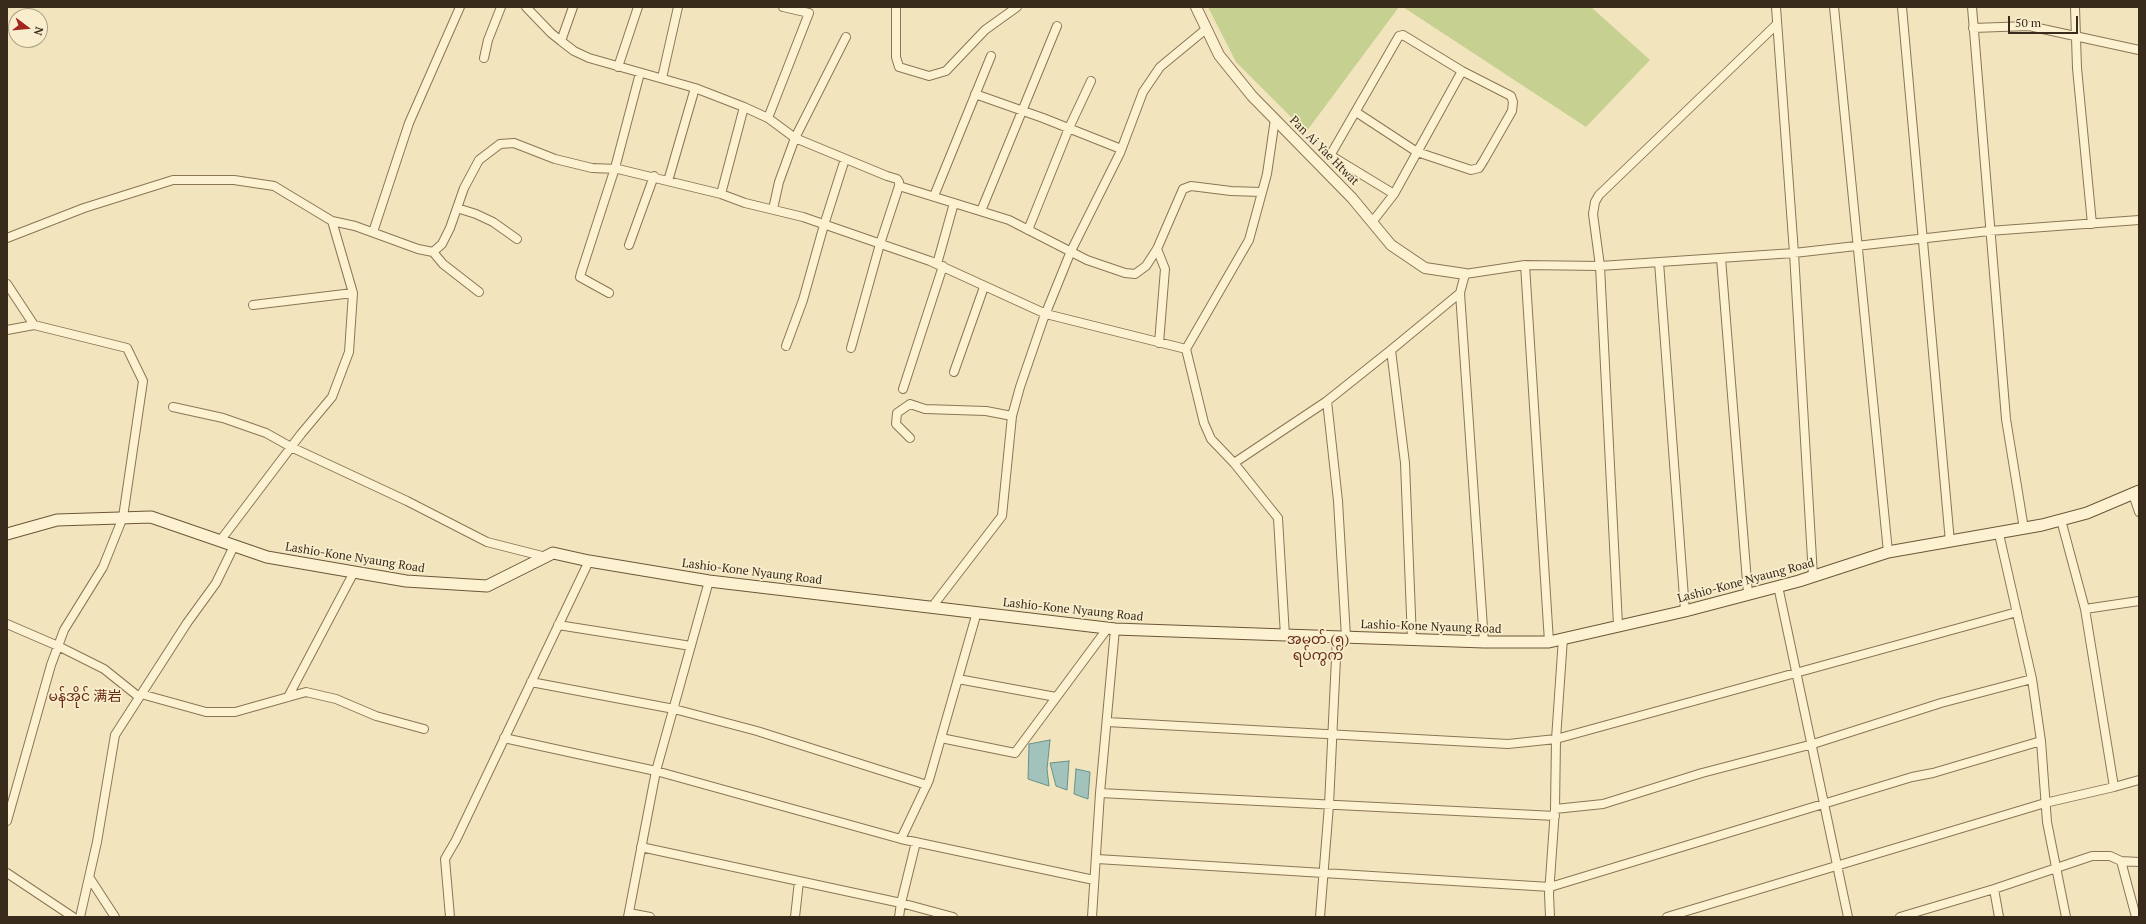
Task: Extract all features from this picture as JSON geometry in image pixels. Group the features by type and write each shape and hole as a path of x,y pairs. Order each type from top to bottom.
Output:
{"main road":[{"name":"Lashio-Kone Nyaung Road","path":"7,534 57,520 151,517 267,557 406,581 487,586 553,553 589,561 709,581 1111,629 1412,640 1549,642 1618,625 1685,611 1814,576 1888,552 1999,534 2062,520 2087,513 2136,492"}],"street":[{"path":"373,232 409,123 460,7"},
{"path":"484,58 488,40 501,7"},
{"path":"526,7 551,33 574,51 589,58 618,67 695,88 744,107 768,118 795,138 897,179 900,182 880,244 851,348"},
{"path":"561,40 573,7"},
{"path":"618,67 638,7"},
{"path":"662,78 678,7"},
{"path":"768,118 809,13 783,7"},
{"path":"896,7 896,57 899,67 930,76 946,71 985,30 1017,7"},
{"name":"Pan Ai Yae Htwat","path":"1196,7 1219,55 1252,96 1373,221 1391,246 1425,268 1465,274"},
{"path":"1776,7 1794,253 1814,576"},
{"path":"1834,7 1888,552"},
{"path":"1902,7 1950,542"},
{"path":"1972,7 1989,231 2006,419 2024,529"},
{"path":"2075,7 2076,37 2092,224"},
{"path":"1618,625 1600,266 1593,214 1595,202 1599,195 1777,24"},
{"path":"981,211 1021,110 1057,26"},
{"path":"1973,28 2029,26 2139,50"},
{"path":"932,607 1002,516 1012,416 1020,387 1046,314 1071,251 1121,149 1143,92 1160,67 1206,29"},
{"path":"1356,112 1417,152 1464,170 1471,170 1479,168 1512,111 1513,102 1511,96 1462,71 1403,35 1399,36 1356,112 1332,149 1331,154 1333,157 1394,194"},
{"path":"773,208 779,182 795,138 846,37"},
{"path":"934,196 991,56"},
{"path":"1373,221 1394,194 1462,71"},
{"path":"609,293 580,277 616,168 640,73"},
{"path":"1028,230 1069,128 1091,81"},
{"path":"668,181 695,88"},
{"path":"975,94 1069,128 1121,149"},
{"path":"721,194 744,107"},
{"path":"1275,119 1266,174 1249,240 1186,349 1208,434 1234,463 1278,518 1285,636"},
{"path":"433,252 442,244 458,208 464,188 479,160 500,144 514,143 555,159 592,168 616,168 654,176 721,194 745,203 773,208 803,217 940,265 984,287 1046,314 1186,349"},
{"path":"786,346 803,300 824,225 845,159"},
{"path":"629,245 654,176"},
{"path":"7,238 84,208 173,180 234,180 274,186 332,221 356,226 418,249 433,252 442,264 479,292"},
{"path":"899,186 1009,220 1087,260 1125,273 1135,274 1146,266 1157,249 1183,189 1191,186 1231,191 1261,192"},
{"path":"903,389 940,265 954,203"},
{"path":"458,208 493,222 517,239"},
{"path":"1484,642 1460,293 1465,274 1524,264 1600,266 1794,253 1989,231 2139,220"},
{"path":"220,541 291,447 332,398 349,352 353,294 332,221"},
{"path":"1157,249 1166,269 1159,342"},
{"path":"1721,258 1748,594"},
{"path":"1659,262 1685,611"},
{"path":"1524,264 1549,642"},
{"path":"7,284 34,325"},
{"path":"954,372 984,287"},
{"path":"1234,463 1327,401 1460,293"},
{"path":"253,305 353,294"},
{"path":"7,330 34,325 127,348 143,381 123,517 103,567 64,630 51,665 7,821"},
{"path":"1391,350 1405,463 1412,640"},
{"path":"1320,917 1329,806 1332,734 1341,637 1338,500 1327,401"},
{"path":"910,438 896,424 897,413 910,404 925,409 986,411 1012,416"},
{"path":"173,407 223,418 266,433 291,447 407,501 487,542 546,557"},
{"path":"2136,492 2139,512"},
{"path":"2062,520 2085,609 2114,787"},
{"path":"1999,534 2032,679 2041,741 2045,803 2066,917"},
{"path":"80,917 89,877 115,736 187,623 216,583 234,546"},
{"path":"450,917 445,859 456,840 589,561"},
{"path":"288,697 354,572"},
{"path":"650,917 628,915 656,771 709,581"},
{"path":"1778,586 1848,917"},
{"path":"2085,609 2139,601"},
{"path":"901,839 927,785 977,612"},
{"path":"1107,722 1508,744 1556,739 2017,612"},
{"path":"7,624 58,646 104,669 140,695 206,712 235,712 306,692 336,699 376,716 424,730"},
{"path":"558,625 691,646"},
{"path":"941,738 1014,753 1056,697 1111,629"},
{"path":"1092,917 1100,793 1107,722 1111,629"},
{"path":"1550,917 1550,887 1555,813 1556,739 1564,638"},
{"path":"958,679 1056,697"},
{"path":"1100,793 1329,806 1555,813 1603,804 1702,773 1812,744 1941,703 2032,679"},
{"path":"531,682 674,709 757,731 927,785"},
{"path":"504,738 656,771 901,839 1094,880"},
{"path":"1097,858 1550,887 2041,741"},
{"path":"1667,917 1837,867 2045,803 2139,780"},
{"path":"899,917 916,842"},
{"path":"641,847 901,903 953,917"},
{"path":"1900,917 2092,856 2110,856 2121,861 2139,862"},
{"path":"2121,861 2136,917"},
{"path":"7,873 73,917"},
{"path":"89,877 115,917"},
{"path":"795,917 799,881"},
{"path":"1994,888 1999,917"}],"green space":[{"path":"1208,7 1399,7 1306,132 1236,62"},
{"path":"1403,7 1591,7 1650,60 1586,127"}],"water":[{"path":"1050,740 1047,769 1049,786 1028,779 1029,744"},
{"path":"1069,761 1067,790 1056,786 1050,763"},
{"path":"1076,769 1090,772 1088,799 1074,794"}],"district":[{"name":"အမှတ် (၅) ရပ်ကွက်","path":"1318,648"},
{"name":"မန်အိုင် 满岩","path":"85,697"}]}
